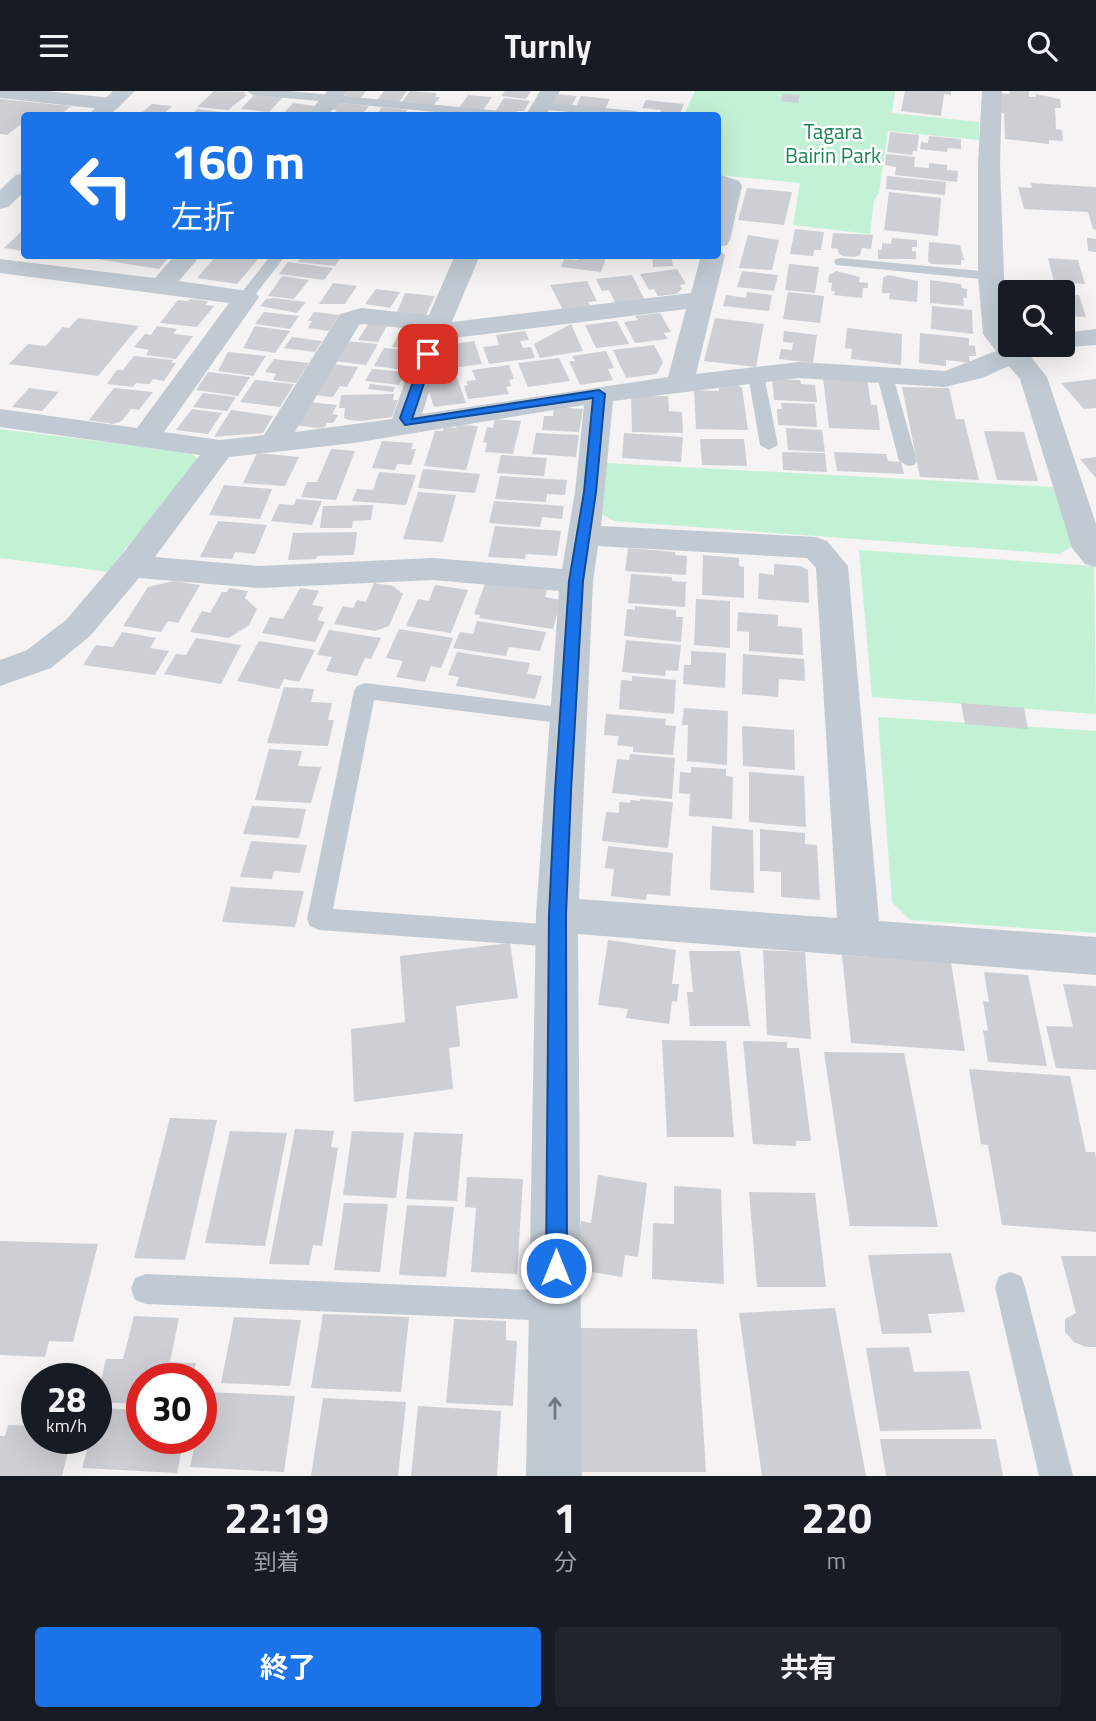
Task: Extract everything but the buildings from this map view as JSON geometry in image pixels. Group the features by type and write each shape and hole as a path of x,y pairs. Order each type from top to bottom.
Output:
{"main road":[{"path":"0,202 21,183"}],"street":[{"path":"992,91 989,164 991,276 998,336"},
{"path":"0,92 111,103"},
{"path":"320,112 335,95"},
{"path":"721,182 732,186 721,228"},
{"path":"161,286 185,259"},
{"path":"409,423 406,418 450,292 466,259"},
{"path":"680,383 712,259"},
{"path":"0,265 246,297 144,439"},
{"path":"274,443 349,320 361,316 438,328 702,299"},
{"path":"1075,339 1096,337"},
{"path":"0,418 220,449 354,434 599,394 799,370 946,379 972,372 1005,357"},
{"path":"1015,357 1033,377 1088,548 1096,556"},
{"path":"554,1476 557,926 576,581 590,492 599,394"},
{"path":"0,673 39,659 79,628 131,566 220,449"},
{"path":"583,535 816,548 832,566 859,938"},
{"path":"131,566 259,577 433,569 576,581"},
{"path":"557,926 859,938 1096,957"}],"lane":[{"path":"253,91 448,105 485,112"},
{"path":"542,104 610,112"},
{"path":"246,297 276,259"},
{"path":"841,262 991,276"},
{"path":"756,375 769,445"},
{"path":"885,376 908,461"},
{"path":"557,926 319,919 365,691 567,716"},
{"path":"1010,1287 1056,1476"},
{"path":"146,1289 556,1306"}],"green space":[{"name":"Tagara Bairin Park","path":"695,91 895,91 892,113 979,122 979,140 888,131 870,234 793,225 800,183 721,175 721,112 685,112"},
{"path":"0,429 192,453 201,463 125,549 110,572 0,558"},
{"path":"607,463 1055,487 1075,545 1059,554 614,521 600,513"},
{"path":"859,550 1094,566 1096,714 872,697"},
{"path":"878,717 1096,731 1096,933 910,920 892,902"}],"route":[{"path":"428,354 406,418 409,423 599,394 590,492 576,581 563,791 557,915 556,1268"}]}
